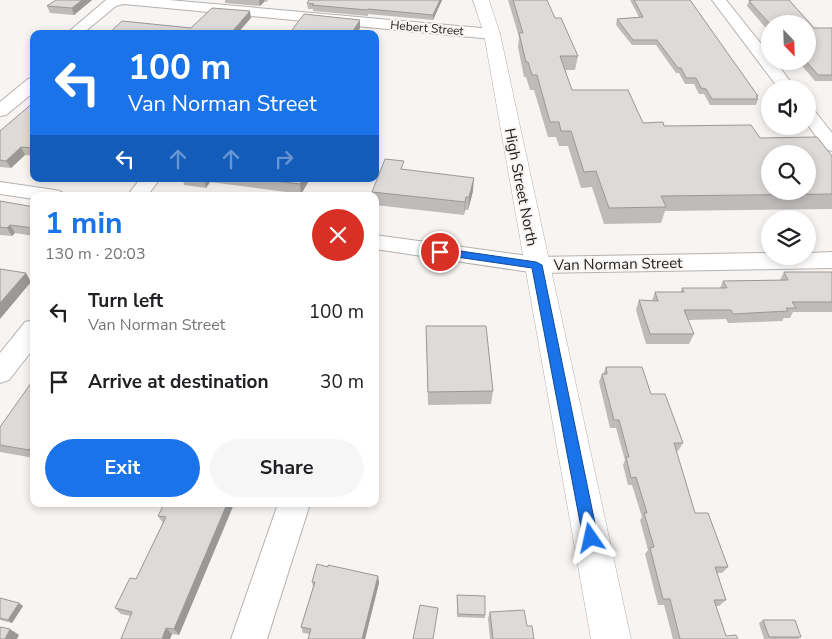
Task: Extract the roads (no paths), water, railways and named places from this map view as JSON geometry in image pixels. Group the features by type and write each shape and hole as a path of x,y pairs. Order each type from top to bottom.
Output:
{"main road":[{"name":"High Street North","path":"481,0 492,34 610,639"}],"street":[{"name":"Hebert Street","path":"124,0 492,34"},
{"path":"78,30 111,3 124,0 126,5 97,30"},
{"path":"266,27 288,0"},
{"path":"718,0 781,80"},
{"path":"0,93 30,69"},
{"path":"0,111 30,86"},
{"path":"816,124 832,145"},
{"path":"140,192 148,182"},
{"path":"0,188 30,192"},
{"name":"Van Norman Street","path":"379,249 536,265 832,260"},
{"path":"0,372 30,334"},
{"path":"249,639 293,507"}]}
